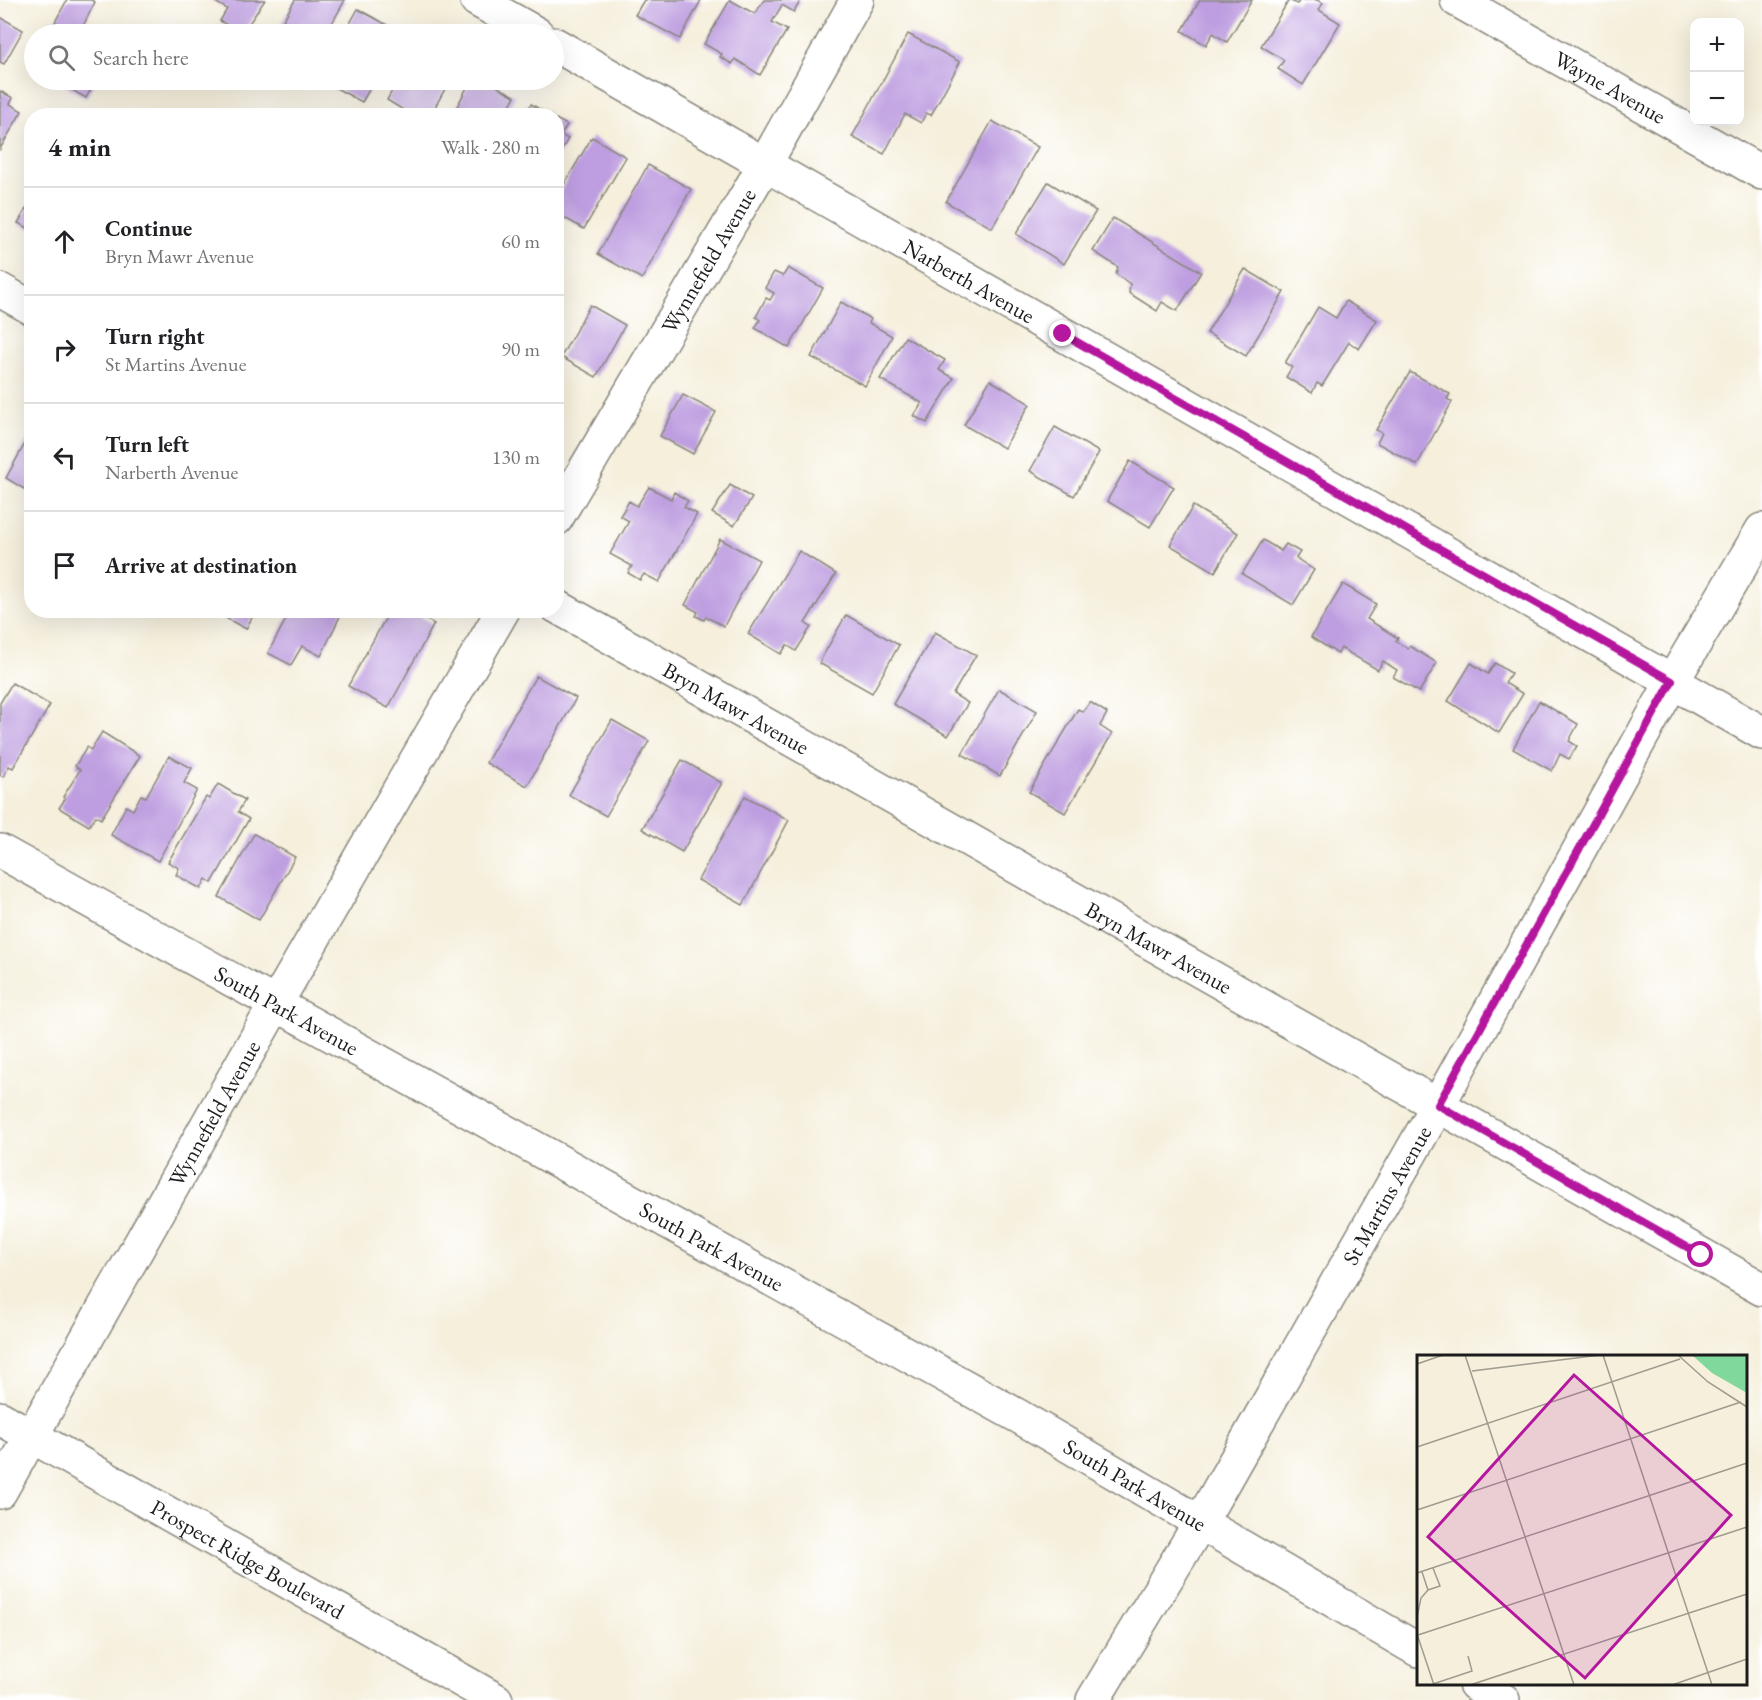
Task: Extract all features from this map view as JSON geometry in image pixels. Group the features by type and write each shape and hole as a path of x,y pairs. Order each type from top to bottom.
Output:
{"street":[{"path":"477,0 519,24"},
{"name":"Wynnefield Avenue","path":"564,505 765,164 857,0"},
{"name":"Wayne Avenue","path":"1456,0 1762,173"},
{"name":"Narberth Avenue","path":"564,50 1762,733"},
{"path":"0,290 24,304"},
{"name":"St Martins Avenue","path":"1093,1700 1200,1523 1438,1105 1672,681 1762,531"},
{"name":"Bryn Mawr Avenue","path":"564,611 1762,1289"},
{"name":"Wynnefield Avenue","path":"0,1492 275,1005 498,618"},
{"name":"South Park Avenue","path":"0,851 1018,1416 1417,1649"},
{"name":"Prospect Ridge Boulevard","path":"0,1418 496,1700"},
{"path":"1478,1685 1503,1700"}],"building":[{"path":"67,0 95,2 84,24 55,22"},
{"path":"212,0 265,0 249,24 225,24 220,21 227,9"},
{"path":"295,0 345,0 332,24 281,24"},
{"path":"644,0 701,0 680,39 635,15"},
{"path":"730,0 755,14 764,0 801,0 794,12 782,5 772,22 787,30 760,75 735,59 732,64 720,57 722,54 704,44"},
{"path":"1200,0 1252,0 1227,42 1213,33 1206,45 1182,31"},
{"path":"1289,0 1297,4 1300,0 1317,0 1323,3 1319,10 1340,23 1303,85 1278,69 1284,60 1261,46"},
{"path":"358,9 385,24 350,24"},
{"path":"0,17 23,30 4,64 0,62"},
{"path":"908,34 960,62 931,115 926,113 921,123 905,114 884,154 852,137"},
{"path":"72,90 90,90 86,98"},
{"path":"340,90 369,90 362,102"},
{"path":"392,90 444,90 434,108 400,108 387,100"},
{"path":"466,90 504,90 515,96 508,108 456,108"},
{"path":"0,91 13,98 10,104 22,111 0,149"},
{"path":"992,121 1038,147 992,228 946,202"},
{"path":"592,137 626,157 584,229 564,218 564,184"},
{"path":"648,165 691,189 642,279 598,254"},
{"path":"1048,182 1096,211 1064,264 1016,234"},
{"path":"24,213 24,226 18,223"},
{"path":"1113,218 1201,272 1177,311 1162,302 1157,311 1129,293 1130,284 1116,274 1118,267 1093,251"},
{"path":"788,268 823,288 789,348 755,328 760,320 756,317 766,298 770,300 774,293 765,288 774,272 783,276"},
{"path":"1245,269 1284,292 1246,356 1207,333"},
{"path":"1346,301 1377,320 1359,349 1349,342 1322,386 1317,383 1312,393 1286,377 1292,367 1285,363 1318,307 1336,318"},
{"path":"841,302 871,319 869,323 892,336 865,386 811,357"},
{"path":"590,305 625,325 596,377 564,359 564,352"},
{"path":"905,337 945,360 939,370 954,378 927,423 914,416 922,403 880,379"},
{"path":"1410,372 1450,394 1447,399 1452,402 1417,465 1377,443 1382,433 1376,430"},
{"path":"990,380 1030,404 1004,448 964,425"},
{"path":"683,395 716,412 693,454 660,436"},
{"path":"1055,427 1099,452 1074,496 1030,471"},
{"path":"24,445 24,489 6,478"},
{"path":"1130,461 1174,487 1150,527 1107,501"},
{"path":"730,485 752,498 734,526 712,513"},
{"path":"649,487 671,499 674,492 688,501 684,507 697,514 659,582 644,574 640,580 628,573 632,566 610,554 629,521 620,516 629,501 637,506"},
{"path":"1193,506 1238,533 1215,572 1170,545"},
{"path":"720,539 759,560 724,626 706,617 704,620 696,616 698,612 685,605"},
{"path":"1263,540 1281,551 1286,544 1300,552 1296,558 1314,570 1293,605 1242,574"},
{"path":"799,551 836,574 805,623 811,627 796,651 787,645 781,654 748,634"},
{"path":"1343,584 1376,604 1367,619 1398,638 1396,641 1408,649 1410,646 1437,663 1419,692 1393,677 1397,670 1383,661 1378,670 1341,648 1338,654 1311,637"},
{"path":"846,615 899,645 872,693 819,663"},
{"path":"226,618 252,618 246,629"},
{"path":"287,618 339,618 321,656 302,646 291,665 268,653"},
{"path":"386,618 424,618 434,624 388,708 348,686"},
{"path":"935,632 976,655 953,694 968,703 948,736 893,704"},
{"path":"1471,663 1488,674 1495,663 1511,673 1505,683 1523,694 1499,733 1448,701"},
{"path":"536,676 576,698 527,786 486,763"},
{"path":"12,683 50,705 13,768 9,766 3,777 0,775 0,703"},
{"path":"999,689 1037,711 1000,776 962,754"},
{"path":"1539,701 1578,724 1569,741 1577,746 1569,759 1560,754 1552,771 1513,749"},
{"path":"1090,702 1107,713 1100,726 1112,734 1065,813 1029,792 1078,709 1083,712"},
{"path":"612,720 649,741 606,816 569,795"},
{"path":"102,732 140,756 101,819 96,816 89,826 59,808 65,799 63,797 80,770 75,766 87,747 91,750"},
{"path":"169,756 192,768 184,783 197,790 158,861 111,835 126,806 133,810 141,795 146,797"},
{"path":"682,760 722,783 682,852 642,829"},
{"path":"218,784 245,800 238,812 249,819 212,883 206,879 201,889 176,875 179,868 168,862 206,797 209,799"},
{"path":"745,796 789,820 743,905 698,880"},
{"path":"254,834 295,857 259,920 219,897"}],"route":[{"path":"1063,334 1672,681 1438,1105 1701,1255"}]}
